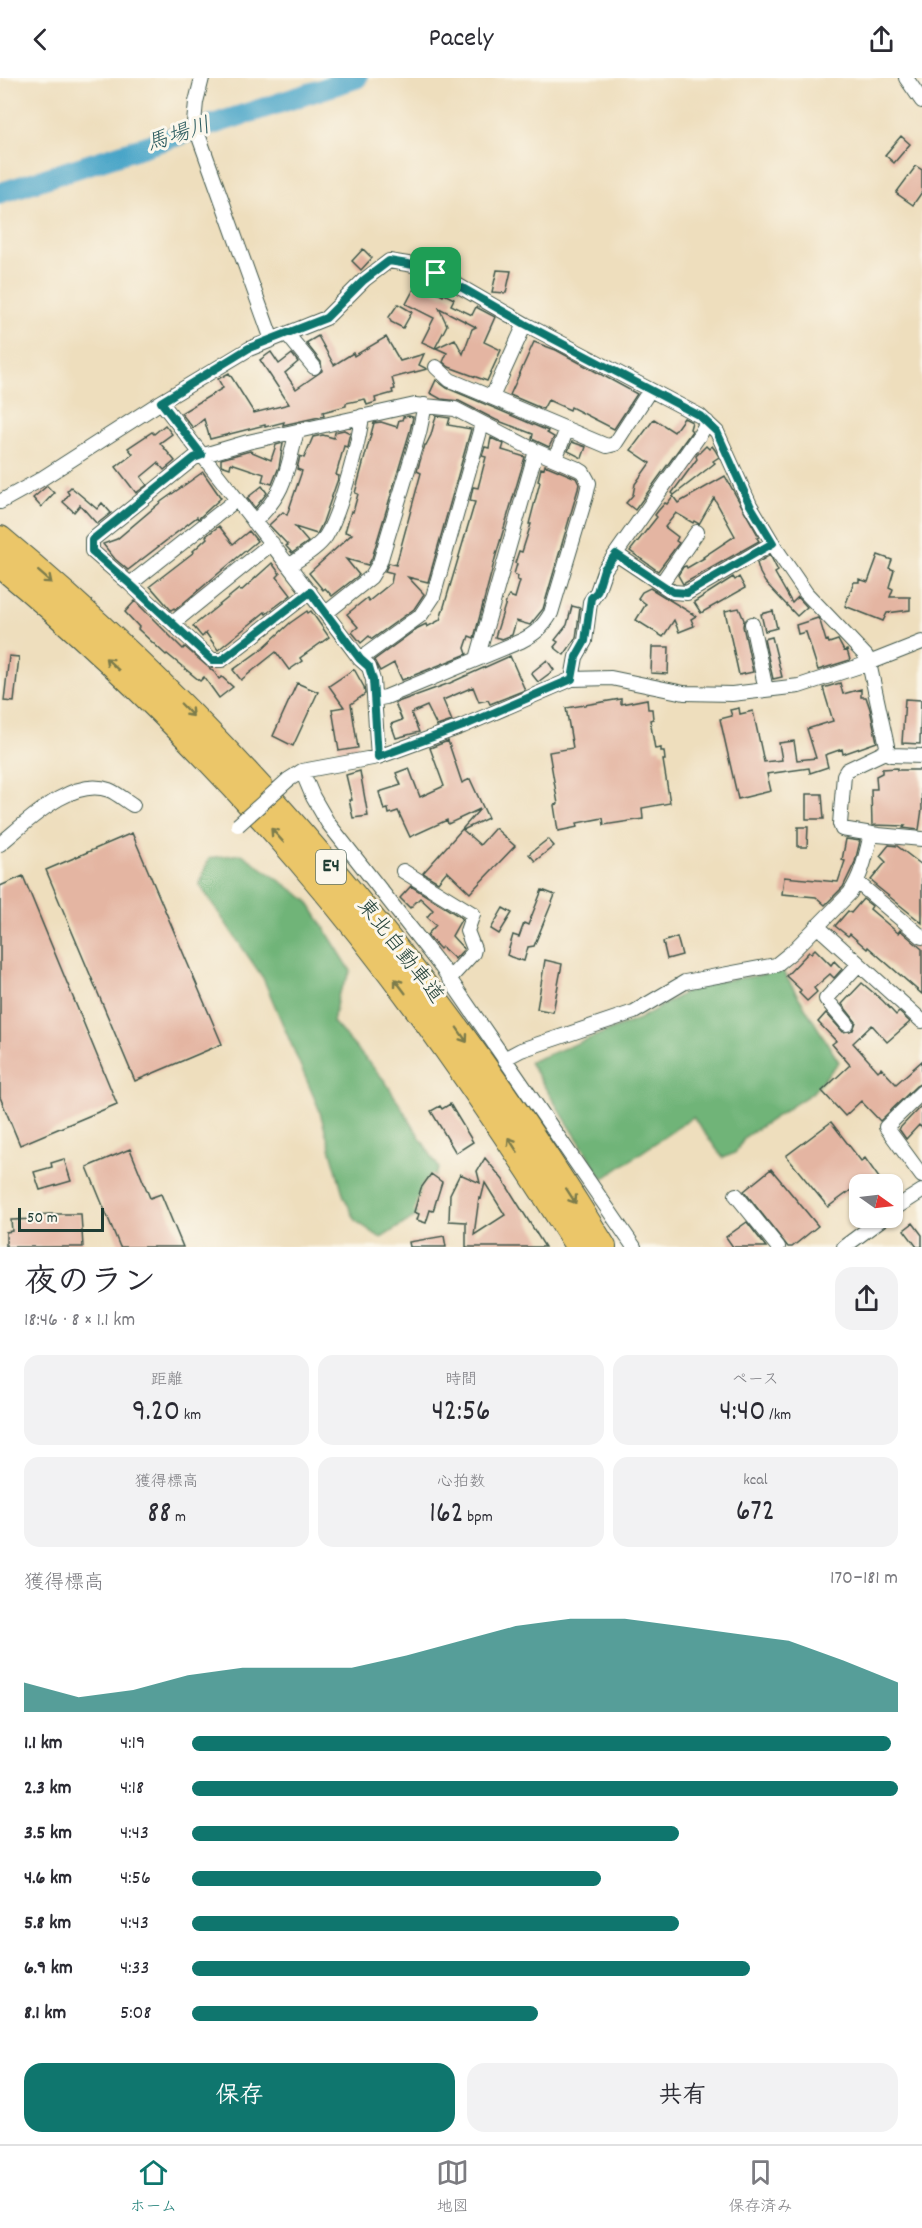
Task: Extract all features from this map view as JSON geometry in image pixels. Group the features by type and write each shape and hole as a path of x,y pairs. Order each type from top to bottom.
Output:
{"highway":[{"name":"東北自動車道","path":"0,539 143,666 230,753 315,848 390,939 452,1022 530,1133 603,1247"},
{"name":"東北自動車道","path":"0,564 132,683 214,765 301,861 376,953 437,1035 513,1144 579,1247"}],"street":[{"path":"202,78 196,102 197,130 272,340"},
{"path":"906,78 922,101"},
{"path":"1,501 38,481 249,348 326,318 364,280 389,261 426,267 525,324 707,422 717,432 750,505 773,543 806,593 860,648 869,663 886,741 885,752"},
{"path":"492,397 525,324"},
{"path":"288,334 314,367"},
{"path":"436,367 450,380 607,446 615,444 650,390"},
{"path":"161,402 236,500 290,565 360,659 369,667 375,699 378,757"},
{"path":"326,613 371,577 380,562 419,433 425,405"},
{"path":"310,592 222,660 212,660 92,551 92,540 194,458 405,406 425,405 455,409 536,451 583,472 589,483 551,613 546,622 532,636 386,697 375,699"},
{"path":"290,565 314,548 326,536 340,502 362,416"},
{"path":"572,679 576,657 585,641 591,598 597,592 604,569 701,434 707,422"},
{"path":"360,659 421,615 433,597 482,424"},
{"path":"555,459 567,429"},
{"path":"254,522 274,502 281,489 297,431"},
{"path":"477,659 536,451"},
{"path":"130,584 236,500"},
{"path":"661,584 697,532"},
{"path":"173,623 272,543"},
{"path":"616,554 673,592 687,593 773,543"},
{"path":"752,624 766,690"},
{"path":"238,825 288,780 302,771 378,757 463,726 572,679 611,678 701,695 732,694 799,686 869,663 922,642"},
{"path":"885,752 891,755 922,756"},
{"path":"885,752 847,770 844,775 840,824 842,829 922,839"},
{"path":"302,771 312,797 328,823 449,979 634,1247"},
{"path":"0,844 64,795 84,788 108,790 133,805"},
{"path":"504,1059 521,1050 634,1012 685,982 776,965 792,952 850,893 864,864 871,834"},
{"path":"402,871 473,914 467,931 474,949 473,953 449,979"},
{"path":"857,882 922,937"},
{"path":"816,926 921,1017"},
{"path":"847,1024 826,999 859,964"},
{"path":"922,1092 886,1127 922,1176"},
{"path":"903,1203 922,1191"},
{"path":"736,1195 778,1247"},
{"path":"844,1247 870,1228"}],"green space":[{"path":"242,854 307,900 351,971 338,996 333,1022 385,1081 439,1168 416,1216 381,1238 356,1221 344,1197 319,1109 263,978 199,884 209,858"},
{"path":"780,967 839,1062 812,1093 746,1136 735,1153 723,1158 693,1117 603,1179 529,1062 639,1019 684,993 720,981 768,974"}],"building":[{"path":"901,136 910,144 894,163 885,155"},
{"path":"916,166 922,170 922,192 913,205 896,193"},
{"path":"363,249 372,258 361,270 352,261"},
{"path":"497,270 511,271 506,293 492,292"},
{"path":"417,283 454,299 451,305 472,315 476,307 495,317 484,342 501,350 487,381 449,367 443,362 447,353 436,348 455,339 463,354 472,329 476,327 439,308 447,325 435,348 422,342 434,318 406,304"},
{"path":"398,304 412,312 403,328 391,322 389,317"},
{"path":"318,336 334,365 386,337 400,361 424,354 419,365 427,369 392,378 395,389 392,390 393,393 375,398 376,402 367,405 365,399 346,403 346,406 323,412 324,416 283,425 284,422 265,427 265,425 210,439 204,419 193,428 181,413 223,388 218,379 229,373 254,413 289,404 260,360 271,352 279,364 292,354 298,362 285,373 296,389 322,371 321,362 306,343"},
{"path":"534,342 556,350 637,394 614,429 571,407 570,410 548,400 543,409 510,395"},
{"path":"436,380 447,388 548,431 547,433 554,437 549,447 532,439 533,434 496,420 459,401 441,399 430,393"},
{"path":"409,416 413,417 410,431 372,558 368,565 346,559 359,575 332,596 325,588 323,590 309,573 352,534 345,532 358,494 355,493 374,423 381,422 397,427 399,420"},
{"path":"436,416 450,418 448,425 471,429 428,582 408,577 424,594 414,609 372,639 369,636 361,643 352,632 358,627 347,614 367,598 369,601 391,583 393,573 385,571 389,563 396,565 421,473 417,471"},
{"path":"684,418 692,422 690,429 692,431 635,510 626,503 633,495 635,484 650,463 631,450 654,419 674,432"},
{"path":"165,425 172,434 160,443 175,461 164,470 158,463 141,477 147,485 136,493 116,467 133,454 128,448 152,432 154,434"},
{"path":"344,430 350,433 347,447 344,446 336,475 339,476 323,522 317,534 295,527 308,542 292,553 286,546 288,545 269,525 283,512 287,515 302,471 297,469 300,456 304,458 313,437 323,435 334,438 335,432"},
{"path":"491,438 504,444 502,450 525,457 474,638 469,636 465,648 467,654 402,680 394,663 380,671 374,660 418,628 426,624 427,627 440,620 475,502 470,501 473,487 478,488 486,457 482,456 485,447 489,448"},
{"path":"572,442 586,447 582,458 568,451"},
{"path":"283,443 279,467 272,484 262,481 264,474 231,463 230,468 221,465 221,459 250,451 271,460 276,445"},
{"path":"706,446 709,449 712,446 719,457 713,461 715,463 674,495 672,493 697,459 696,456"},
{"path":"545,465 576,478 579,484 578,489 543,609 530,625 516,621 512,635 502,639 495,637 507,599 509,596 515,598 520,581 514,574 517,564 515,563 519,551 522,552 531,524 529,524 540,482 538,481 541,468 544,469"},
{"path":"203,472 221,498 198,519 197,517 128,570 115,559 103,544 117,539 162,501"},
{"path":"725,476 759,537 757,538 759,541 683,584 678,575 683,567 687,568 704,558 735,536 714,498 699,524 676,513 665,527 678,537 676,541 679,543 658,571 630,551 657,517 655,515 658,511 673,496 678,503"},
{"path":"47,486 54,493 41,507 33,498"},
{"path":"262,486 267,493 255,508 247,498"},
{"path":"71,487 97,509 102,503 111,513 97,524 80,505 74,512 63,502"},
{"path":"219,526 233,544 249,531 257,541 175,610 174,608 171,610 150,586 194,552 207,538 206,536"},
{"path":"770,555 778,571 775,573 792,603 798,597 807,607 797,616 765,582 760,573 757,563"},
{"path":"878,555 892,560 889,568 894,570 889,587 893,589 890,597 910,597 910,610 887,613 883,621 845,606 854,582 859,582 859,579 868,582"},
{"path":"272,563 280,574 277,577 291,595 266,614 265,612 218,650 206,633 202,637 193,626 239,589 241,591"},
{"path":"733,577 735,580 739,577 745,588 701,613 694,602"},
{"path":"650,588 696,616 691,619 694,626 679,632 674,620 663,637 636,620 646,604 638,598 642,592"},
{"path":"135,601 183,649 185,647 219,679 222,677 233,687 219,698 204,677 200,681 166,655 138,629 139,627 125,612"},
{"path":"572,606 580,608 576,638 564,655 554,647 558,642 555,640 567,625"},
{"path":"739,608 744,620 743,626 753,672 739,675 725,611"},
{"path":"307,611 308,613 311,611 329,637 300,658 302,661 289,670 276,652 241,680 233,670"},
{"path":"773,611 777,628 765,631 761,614"},
{"path":"818,618 826,641 828,640 829,643 838,640 844,651 847,650 850,660 818,670 806,632 798,634 796,625"},
{"path":"772,637 782,677 773,679 764,639"},
{"path":"652,647 669,647 668,674 651,673"},
{"path":"9,656 19,657 14,702 4,701"},
{"path":"510,656 525,690 490,704 488,700 479,702 473,687 443,700 452,721 437,726 427,706 411,713 419,732 396,738 391,724 402,720 395,703 450,683"},
{"path":"547,660 554,670 538,682 531,673"},
{"path":"354,669 364,687 365,694 351,704 358,748 339,751 332,709 344,707 329,686"},
{"path":"297,683 318,692 293,746 273,736"},
{"path":"840,683 843,694 861,689 861,697 866,697 870,709 877,742 843,754 842,749 825,755 828,767 810,773 809,768 767,774 771,791 738,799 720,719 732,716 730,710 739,708 740,714 753,711 764,762 782,760 779,743 794,741 797,760 816,758 807,729 833,721 823,688"},
{"path":"621,699 621,704 647,699 648,709 652,709 653,719 650,720 655,749 661,748 661,751 664,751 665,760 663,760 670,803 642,808 643,819 604,825 603,818 577,823 578,827 558,831 554,805 558,804 549,752 573,748 566,708"},
{"path":"905,699 921,700 920,744 902,743"},
{"path":"448,741 462,783 470,779 488,818 463,830 480,845 495,828 515,846 470,893 447,871 438,882 423,873 480,809 448,824 447,820 410,837 398,811 389,814 388,809 384,810 379,792 401,785 396,773 409,768 420,797 444,786 430,748"},
{"path":"897,768 897,770 921,770 922,809 919,830 903,828 905,826 872,825 871,789 877,789 876,776 882,773 882,769"},
{"path":"360,771 368,816 353,818 349,800 352,800 346,775"},
{"path":"806,794 822,794 824,819 806,819"},
{"path":"798,827 808,827 807,847 798,847"},
{"path":"132,833 222,1044 135,1081 46,870"},
{"path":"548,839 554,846 535,861 529,854"},
{"path":"846,839 860,841 855,862 843,887 825,905 816,897 782,894 784,877 838,882 845,861 842,860"},
{"path":"889,845 897,846 922,865 922,923 871,880 886,862 880,856"},
{"path":"23,876 117,1104 20,1145 0,1097 0,886"},
{"path":"411,886 462,918 452,936 464,949 455,959 442,947 440,949 427,935 436,925 427,917 433,910 420,898 410,908 400,898"},
{"path":"542,890 555,895 534,946 528,947 524,961 507,955 513,935 519,937 524,923 528,925"},
{"path":"863,899 872,906 870,909 898,933 900,930 922,949 922,994 868,947 867,949 850,934 848,936 835,926"},
{"path":"503,908 512,913 499,934 491,929"},
{"path":"677,937 682,955 667,959 663,942"},
{"path":"815,949 831,965 834,961 842,969 834,978 830,974 814,988 817,992 807,1001 799,993 801,990 786,976 809,952"},
{"path":"545,960 562,964 553,1012 537,1009"},
{"path":"862,983 896,1015 899,1012 910,1022 887,1042 872,1025 853,1043 878,1071 881,1068 896,1084 922,1061 922,1083 916,1086 880,1121 861,1101 845,1116 822,1091 850,1065 832,1044 836,1041 818,1022 826,1013 843,1032 853,1030 856,1022 842,1004"},
{"path":"450,1104 473,1142 456,1153 431,1111 440,1106 442,1109"},
{"path":"922,1105 922,1128 919,1125 906,1139 899,1129"},
{"path":"831,1122 861,1161 865,1158 876,1174 849,1174 849,1192 828,1207 786,1156"},
{"path":"130,1149 150,1198 161,1194 183,1247 120,1247 87,1167"},
{"path":"485,1158 503,1180 545,1247 466,1247 466,1222 449,1221 450,1194 460,1174 480,1183 477,1171","holes":["485,1183 505,1215 474,1235 479,1198 481,1199"]},
{"path":"64,1159 71,1181 40,1190 34,1172 52,1167 51,1163"},
{"path":"771,1169 818,1226 792,1247 788,1247 744,1191"},
{"path":"431,1174 442,1182 433,1211 430,1210 426,1223 417,1220 419,1214 414,1212 421,1188"},
{"path":"81,1214 83,1247 6,1247 6,1232 12,1231 11,1220 36,1219 36,1215"},
{"path":"747,1222 766,1247 733,1247 726,1237"},
{"path":"913,1223 922,1235 922,1247 917,1247 904,1230"},
{"path":"444,1236 446,1247 410,1247 409,1242"}],"waterway":[{"name":"馬場川","path":"0,193 357,78"}],"route":[{"path":"389,261 426,267 436,273 525,324 700,416 717,432 750,505 773,543 687,593 681,594 673,592 616,554 604,569 597,592 591,598 585,641 576,657 572,679 463,726 378,757 375,699 369,667 360,659 310,592 222,660 212,660 92,551 92,540 194,458 202,455 161,402 249,348 326,318 364,280 389,261"}]}
